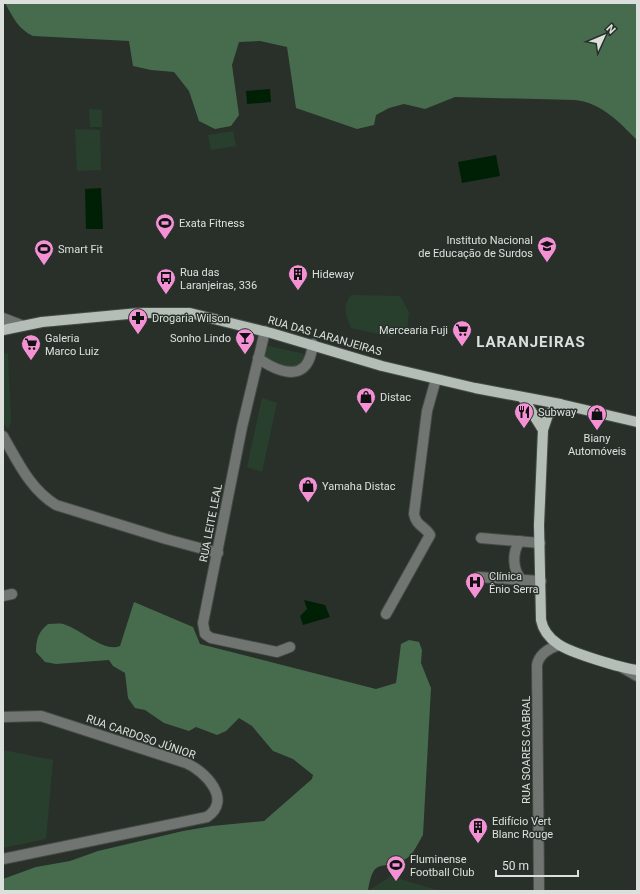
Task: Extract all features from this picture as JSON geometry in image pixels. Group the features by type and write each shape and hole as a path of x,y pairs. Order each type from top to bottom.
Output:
{"main road":[{"name":"RUA DAS LARANJEIRAS","path":"3,330 21,325 139,313 180,311 265,331 313,344 376,364 436,379 523,398 560,404 637,422"},
{"path":"523,398 543,430"},
{"path":"560,404 548,415 543,430 540,543 541,620 544,629 560,645 623,668 637,670"}],"street":[{"path":"3,318 21,325"},
{"name":"RUA LEITE LEAL","path":"265,331 239,442 203,623 205,634 211,638 277,652 290,647"},
{"path":"258,358 268,366 278,370 291,372 300,370 307,364 313,344"},
{"path":"386,614 430,535 428,531 419,526 415,520 414,514 428,411 436,379"},
{"path":"3,436 34,487 45,498 56,505 166,540 218,553"},
{"path":"481,538 540,543"},
{"path":"520,541 515,551 514,565 515,571 522,580"},
{"path":"478,577 541,581"},
{"name":"RUA SOARES CABRAL","path":"539,891 537,665 539,659 546,652 560,645"},
{"path":"623,668 637,676"},
{"name":"RUA CARDOSO JÚNIOR","path":"3,717 41,716 186,763 200,770 208,777 214,787 218,802 215,810 207,817 3,859"}],"shaded area":[{"path":"5,3 637,3 637,140 617,120 602,109 585,102 575,100 455,97 425,109 404,104 389,108 376,115 374,125 357,129 296,108 287,47 260,41 239,42 232,65 239,115 231,126 215,129 199,121 189,91 174,72 151,70 133,66 129,41 33,36 23,30 13,18"},
{"path":"270,89 271,102 247,104 246,91"},
{"path":"89,109 102,110 102,127 90,127"},
{"path":"75,129 100,130 101,170 77,171"},
{"path":"233,131 236,146 211,150 208,135"},
{"path":"496,155 500,176 462,183 458,162"},
{"path":"101,188 103,229 86,229 85,189"},
{"path":"351,295 400,296 409,312 407,330 392,337 351,328 346,315 346,303"},
{"path":"264,345 305,354 307,360 302,366 286,368 276,366 267,360 263,355"},
{"path":"8,353 11,421 8,429 3,422 3,354"},
{"path":"262,398 277,403 262,472 247,467"},
{"path":"304,600 325,605 330,617 303,625 300,616 307,609"},
{"path":"134,602 193,627 200,644 376,689 396,683 401,644 409,640 419,642 422,650 421,663 431,688 423,835 410,856 396,863 379,866 373,873 368,891 3,891 3,879 36,867 70,861 98,851 183,831 212,826 264,821 312,779 313,775 293,759 273,751 252,726 239,718 226,731 217,735 196,727 189,731 164,723 145,710 135,708 128,698 125,673 113,666 109,660 56,664 45,662 36,652 38,636 48,624 63,624 107,646 120,646"},
{"path":"3,750 53,760 46,839 3,848"},
{"name":"Fluminense Football Club","path":"391,876 440,891 368,891"}],"place":[{"name":"Exata Fitness","path":"165,240"},
{"name":"Instituto Nacional de Educação de Surdos","path":"547,263"},
{"name":"Smart Fit","path":"44,266"},
{"name":"Hideway","path":"298,291"},
{"name":"Rua das Laranjeiras, 336","path":"166,295"},
{"name":"Drogaria Wilson","path":"138,335"},
{"name":"Mercearia Fuji","path":"462,347"},
{"name":"Sonho Lindo","path":"245,355"},
{"name":"Galeria Marco Luiz","path":"31,361"},
{"name":"Distac","path":"366,414"},
{"name":"Subway","path":"524,429"},
{"name":"Biany Automóveis","path":"597,431"},
{"name":"Yamaha Distac","path":"308,503"},
{"name":"Clínica Ênio Serra","path":"475,599"},
{"name":"Edifício Vert Blanc Rouge","path":"478,844"},
{"name":"Fluminense Football Club","path":"396,882"}],"district":[{"name":"LARANJEIRAS","path":"531,342"}]}
